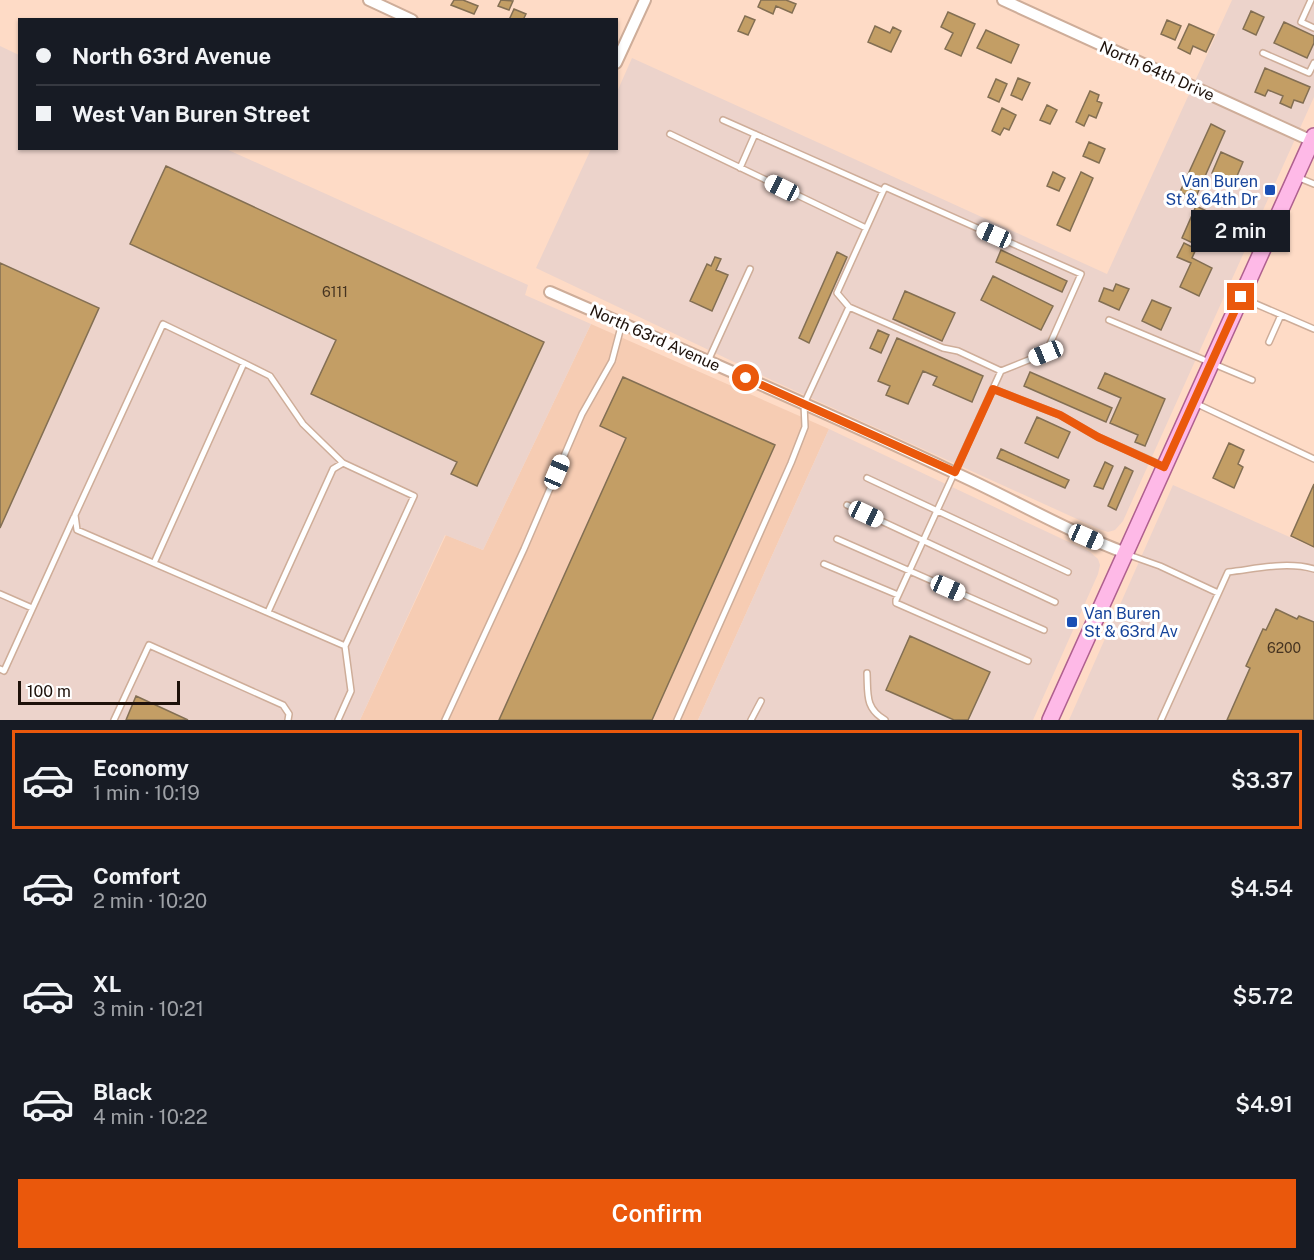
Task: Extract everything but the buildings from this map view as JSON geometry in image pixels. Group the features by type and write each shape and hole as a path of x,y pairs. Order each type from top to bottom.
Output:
{"main road":[{"path":"1050,720 1313,138"}],"street":[{"path":"369,0 408,18"},
{"path":"618,59 645,0"},
{"name":"North 64th Drive","path":"1003,0 1313,138"},
{"name":"North 63rd Avenue","path":"550,292 955,472 1053,522 1126,554"}],"lane":[{"path":"1311,0 1301,22 1314,28"},
{"path":"1263,52 1310,73 1314,64"},
{"path":"723,120 883,191"},
{"path":"670,134 866,228"},
{"path":"740,168 755,134"},
{"path":"1296,176 1314,184"},
{"path":"1001,371 849,307 837,293 885,186 1081,274 1046,353 1001,371 896,603 1028,662"},
{"path":"1218,233 1261,253"},
{"path":"708,361 750,270"},
{"path":"1241,297 1314,329"},
{"path":"677,720 791,463 805,427 804,404 849,307"},
{"path":"1269,342 1281,315"},
{"path":"1109,320 1252,380"},
{"path":"445,720 524,549 582,414 612,361 622,323"},
{"path":"0,669 4,670 163,324 270,376 303,424 344,463 414,496 345,646 351,691 338,720"},
{"path":"154,563 244,363"},
{"path":"993,389 1060,415 1098,437 1164,467"},
{"path":"1193,403 1314,459"},
{"path":"268,612 333,469 344,463"},
{"path":"867,478 1068,572"},
{"path":"847,505 1055,602"},
{"path":"75,515 77,530 345,646"},
{"path":"837,539 1044,630"},
{"name":"North 63rd Avenue","path":"1126,554 1160,566 1218,593"},
{"path":"824,564 898,595"},
{"path":"1161,720 1228,572 1295,565 1314,569"},
{"path":"0,594 33,608"},
{"path":"114,720 148,645 283,705 289,714 288,720"},
{"path":"867,673 868,700 873,713 885,720"},
{"path":"751,720 760,701"}],"shaded area":[{"path":"1232,0 1314,0 1314,97 1123,521 1115,530 1108,532 1099,529 778,383 536,268 591,150 618,150 618,90 632,58 1107,274"},
{"path":"0,46 18,55 18,150 228,150 528,285 525,295 591,324 483,550 445,535 360,720 0,720"},
{"path":"591,324 829,429 698,720 360,720 446,535 483,550"},
{"path":"829,429 1090,552 1098,559 1100,565 1098,574 1033,720 698,720"},
{"path":"1173,485 1314,548 1314,720 1069,720"}],"place":[{"name":"Van Buren St & 64th Dr","path":"1270,190"},
{"name":"Van Buren St & 63rd Av","path":"1072,622"}],"route":[{"path":"746,378 955,472 993,389 1060,415 1098,437 1164,467 1241,297"}]}
